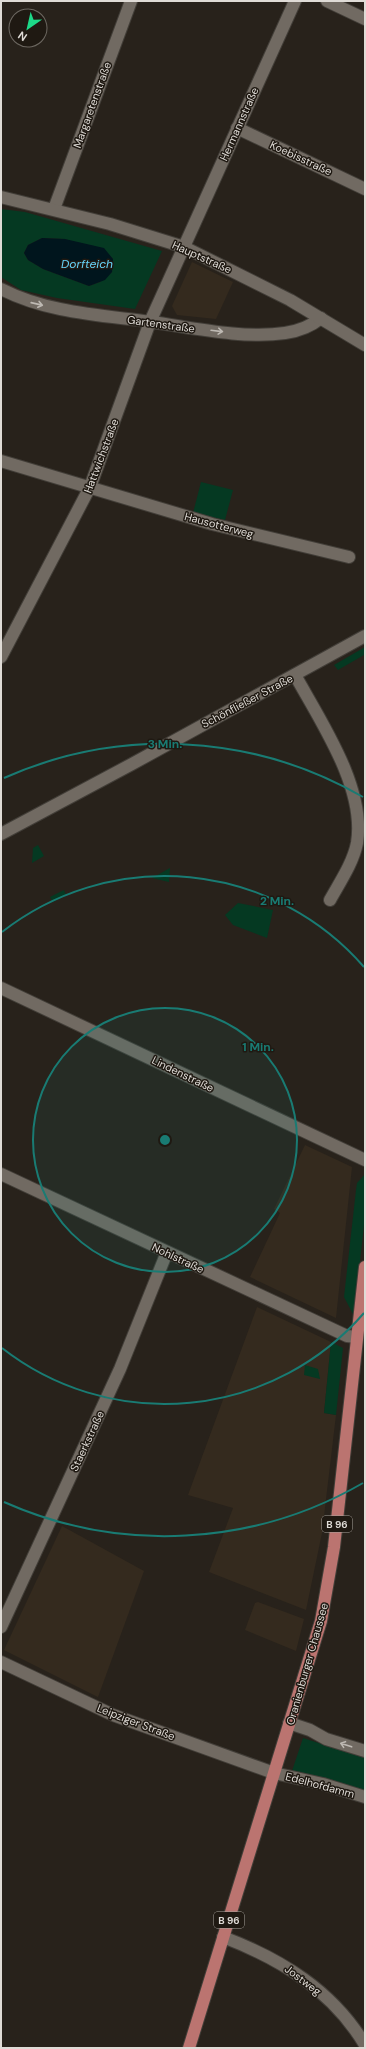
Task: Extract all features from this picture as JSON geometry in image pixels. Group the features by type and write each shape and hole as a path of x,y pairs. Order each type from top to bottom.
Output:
{"main road":[{"name":"Oranienburger Chaussee","path":"189,2048 290,1723 326,1601 334,1547 365,1267"}],"street":[{"name":"Margaretenstraße","path":"54,209 131,1"},
{"name":"Hermannstraße","path":"184,247 295,1"},
{"path":"327,1 365,20"},
{"name":"Koebisstraße","path":"237,128 365,189"},
{"name":"Hauptstraße","path":"1,197 54,209 184,247 273,291 365,345"},
{"name":"Hattwichstraße","path":"1,657 90,487 150,322 184,247"},
{"name":"Gartenstraße","path":"1,289 33,303 92,315 224,332 269,335 302,330 321,318"},
{"name":"Hausotterweg","path":"1,461 212,524 349,557"},
{"name":"Schönfließer Straße","path":"1,834 365,636"},
{"path":"295,675 347,769 360,815 357,844 345,874 330,900"},
{"name":"Lindenstraße","path":"1,988 365,1160"},
{"name":"Nohlstraße","path":"1,1174 347,1336 357,1337"},
{"name":"Staerkstraße","path":"1,1628 120,1369 166,1252"},
{"name":"Leipziger Straße","path":"1,1662 111,1715 274,1773"},
{"path":"290,1723 310,1730 326,1739 365,1751"},
{"name":"Edelhofdamm","path":"274,1773 323,1784 365,1797"},
{"name":"Jostweg","path":"223,1937 268,1956 295,1972 339,2010 365,2045"}],"shaded area":[{"path":"192,262 233,282 216,319 177,315 172,306"},
{"path":"305,1145 352,1167 336,1318 250,1277 280,1213 274,1209"},
{"path":"257,1307 331,1342 324,1413 336,1415 322,1533 306,1610 209,1572 233,1508 188,1495"},
{"path":"62,1526 144,1571 98,1697 4,1650"},
{"path":"258,1602 304,1619 296,1651 245,1630 255,1603"}],"green space":[{"path":"1,209 25,212 162,251 135,309 57,298 21,290 1,277","holes":["42,238 65,239 109,255 113,259 112,272 100,282 89,286 43,269 28,260 24,253 28,245"]},
{"path":"201,482 233,490 225,520 193,513"},
{"path":"365,647 364,655 338,670 334,665"},
{"path":"38,845 44,856 32,863 33,848"},
{"path":"170,868 169,882 152,878"},
{"path":"64,890 66,895 53,902 50,897"},
{"path":"238,903 273,910 267,938 233,925 225,915"},
{"path":"365,1174 365,1216 354,1316 344,1297 357,1183"},
{"path":"331,1342 343,1348 336,1415 324,1413"},
{"path":"305,1365 318,1369 320,1379 304,1375"},
{"path":"303,1738 365,1758 365,1794 292,1771"}],"water":[{"name":"Dorfteich","path":"42,238 65,239 104,248 113,259 112,272 105,280 89,286 43,269 28,260 24,253 28,245"}]}
